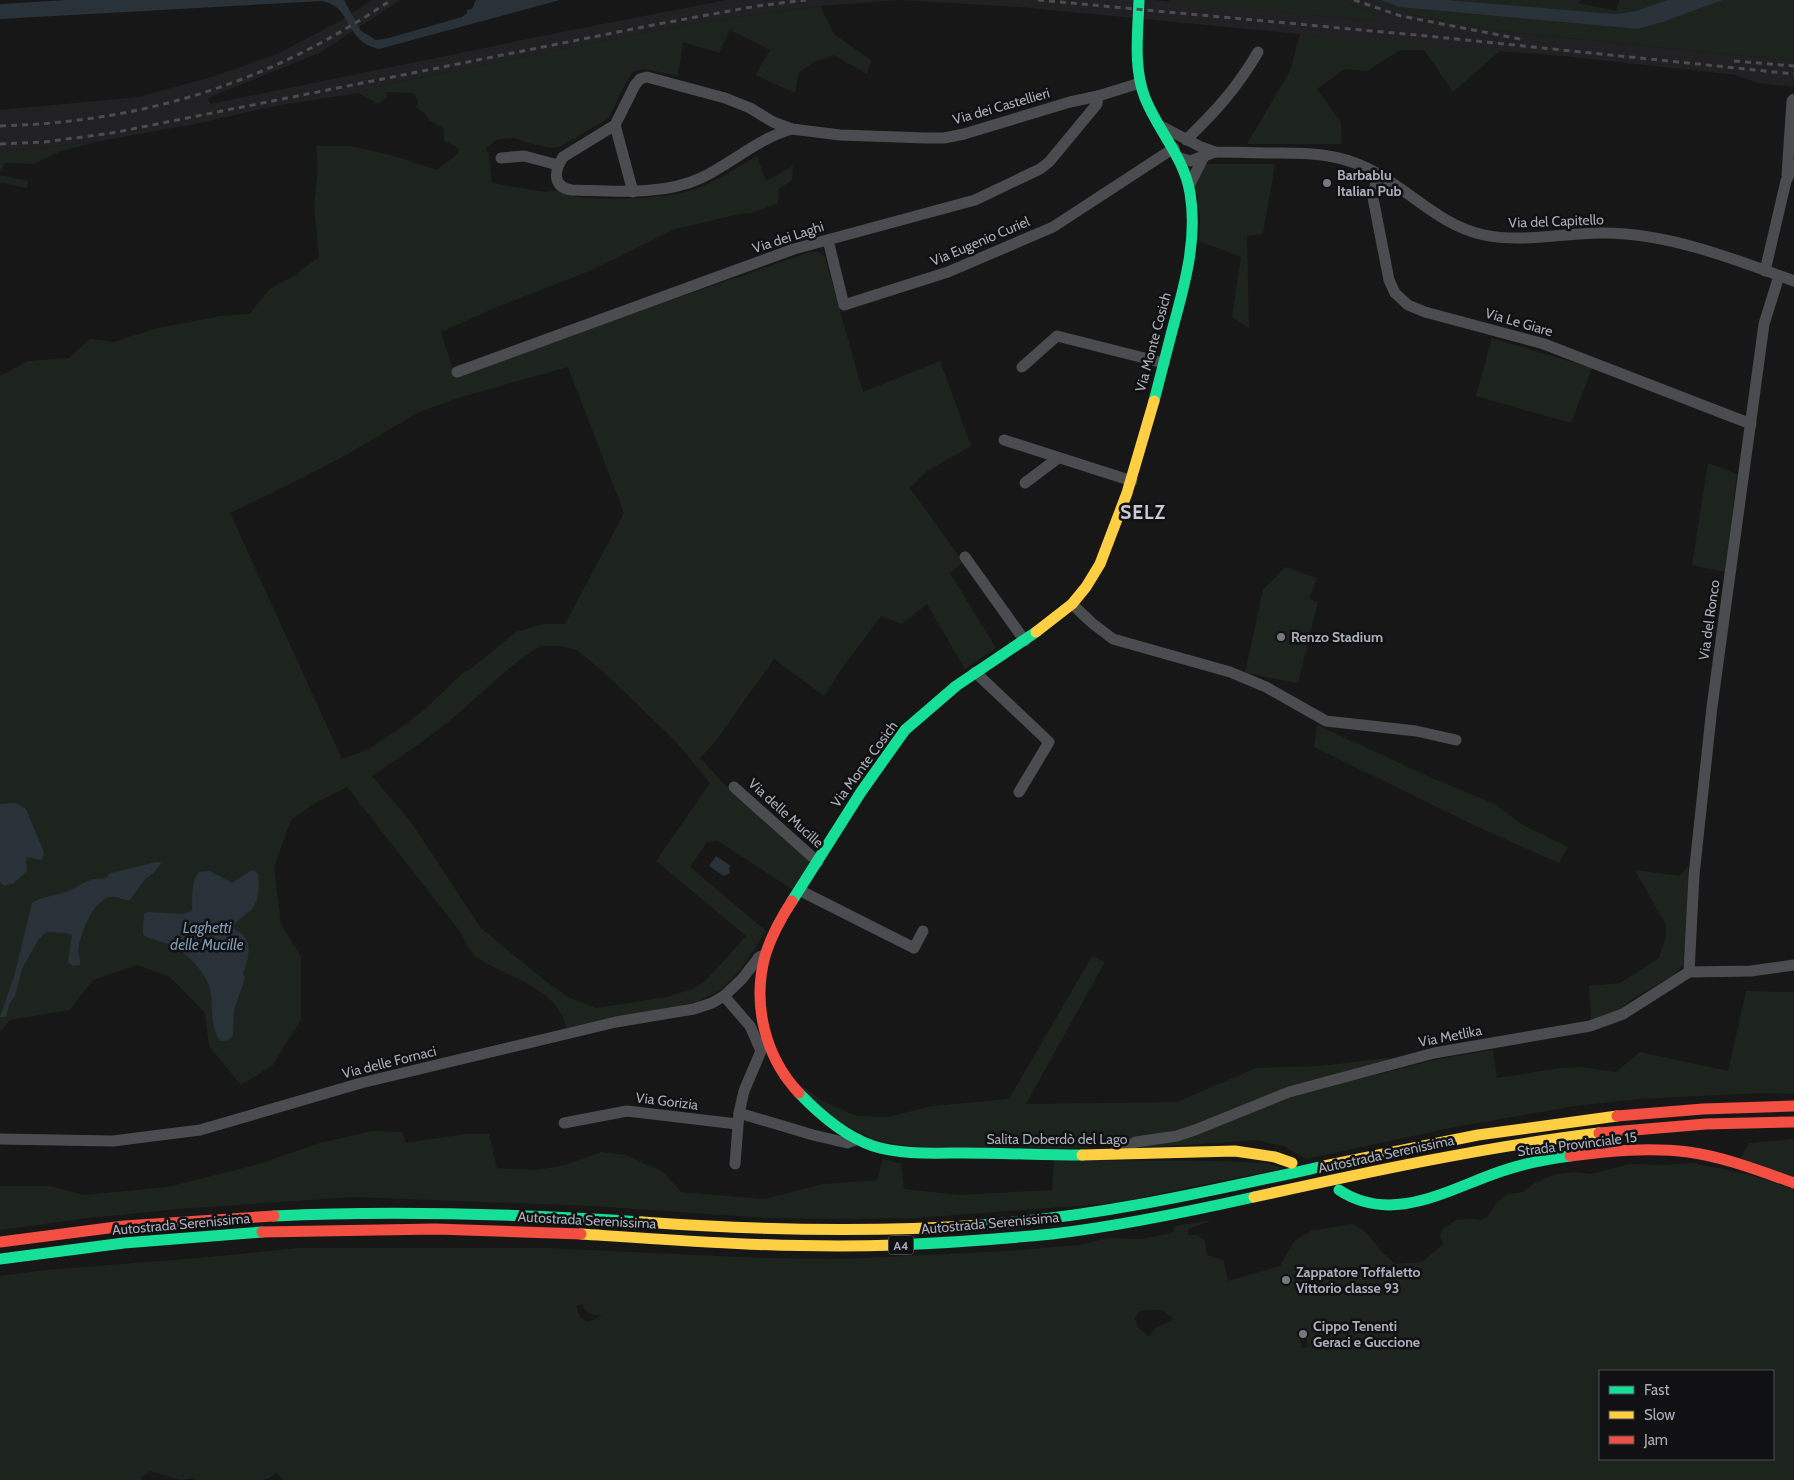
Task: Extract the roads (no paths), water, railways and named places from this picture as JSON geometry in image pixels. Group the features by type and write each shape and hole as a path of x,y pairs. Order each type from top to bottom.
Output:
{"main road":[{"path":"1139,0 1140,83"},
{"name":"Via Monte Cosich","path":"765,955 776,930 858,795 902,734 934,704 976,672 1026,640 1072,604 1094,577 1109,545 1132,481 1190,260 1193,208 1189,186 1180,158 1148,103 1140,83"},
{"name":"Salita Doberdò del Lago","path":"765,955 760,980 761,1006 764,1029 779,1069 793,1088 812,1108 832,1124 873,1146 893,1152 1111,1155 1233,1151 1258,1152 1278,1156 1292,1163"},
{"name":"Autostrada Serenissima","path":"0,1242 118,1228 245,1217 372,1213 534,1216 795,1230 900,1229 997,1224 1138,1205 1265,1180 1437,1142 1552,1123 1632,1113 1794,1106"},
{"name":"Autostrada Serenissima","path":"0,1259 122,1243 184,1238 274,1232 373,1229 534,1231 796,1246 857,1247 1001,1239 1071,1232 1141,1221 1493,1148 1635,1129 1794,1122"},
{"name":"Strada Provinciale 15","path":"1339,1190 1370,1205 1407,1203 1438,1195 1516,1166 1612,1152 1655,1150 1689,1152 1725,1161 1794,1183"}],"street":[{"path":"1186,140 1214,114 1228,97 1244,76 1258,52"},
{"name":"Via dei Castellieri","path":"616,125 635,85 640,79 647,77 724,98 750,108 774,122 792,129 840,135 944,138 964,134 1140,83"},
{"name":"Via dei Laghi","path":"457,372 785,252 975,200 1040,169 1049,162 1097,104 1098,96"},
{"path":"1765,271 1786,182 1792,101 1794,99"},
{"path":"501,158 524,156 558,165 563,157 616,125 633,192"},
{"name":"Via del Capitello","path":"1161,126 1206,152"},
{"name":"Via dei Castellieri","path":"558,165 556,177 559,185 565,189 633,192 680,186 694,181 726,164 779,132 792,129"},
{"name":"Via Eugenio Curiel","path":"828,240 844,305 948,272 1053,226 1174,148"},
{"path":"1189,186 1206,152"},
{"name":"Via del Capitello","path":"1180,158 1190,161 1206,152 1308,153 1324,155 1353,162 1380,174 1447,221 1471,232 1509,239 1602,232 1666,240 1794,281"},
{"path":"1786,182 1794,165"},
{"name":"Via Le Giare","path":"1380,174 1376,181 1373,198 1389,280 1395,293 1408,305 1424,312 1544,344 1751,424"},
{"name":"Via del Ronco","path":"1689,972 1694,875 1712,707 1764,324 1779,276"},
{"path":"1022,367 1057,336 1164,363"},
{"path":"1004,440 1132,481"},
{"path":"1025,483 1058,458"},
{"path":"965,557 1026,640"},
{"path":"1072,604 1113,639 1230,672 1266,687 1326,721 1416,731 1456,740"},
{"path":"976,672 1049,742 1019,792"},
{"name":"Via delle Mucille","path":"734,786 818,862"},
{"path":"800,890 914,948 923,931"},
{"name":"Via delle Fornaci","path":"0,1139 113,1141 200,1130 361,1083 616,1022 694,1009 712,1003 724,996 742,979 759,957 765,955"},
{"path":"1689,972 1751,972 1794,965"},
{"name":"Via Metlika","path":"1111,1155 1136,1142 1177,1136 1195,1130 1289,1092 1414,1058 1590,1026 1623,1014 1689,972"},
{"path":"724,996 750,1026 761,1051 744,1091 738,1118 735,1164"},
{"name":"Via Gorizia","path":"564,1123 627,1111 738,1118"},
{"name":"Salita Doberdò del Lago","path":"738,1118 848,1143 858,1139"}],"water":[{"path":"66,0 344,0 361,31 376,40 462,17 467,13 467,10 472,9 476,0 560,0 379,49 367,45 359,39 339,10 332,4 322,1 0,19 0,4"},
{"path":"1381,0 1448,0 1615,14 1636,11 1667,0 1723,0 1663,22 1637,29 1399,7"},
{"path":"16,803 26,809 44,852 41,860 27,857 27,871 14,883 4,886 0,882 0,804"},
{"path":"716,856 731,866 729,868 730,873 724,876 709,866"},
{"path":"156,862 161,863 154,873 145,879 130,900 110,897 93,911 79,943 80,965 73,966 68,962 72,935 46,932 38,940 22,969 15,996 9,1004 6,1017 0,1017 15,973 32,903 44,897 66,892 93,879 104,879 111,873"},
{"name":"Laghetti delle Mucille","path":"252,870 258,873 259,888 256,903 233,927 241,933 248,943 247,961 243,974 245,978 234,1010 233,1035 228,1040 221,1041 215,1031 210,988 203,974 180,951 144,936 144,914 148,912 183,914 192,911 193,886 199,872 210,871 232,883"}],"railway":[{"path":"0,126 54,123 105,116 156,106 205,92 253,75 300,54 346,29 391,0"},
{"path":"0,144 44,142 112,133 658,24 757,6 806,0"},
{"path":"1038,0 1427,36 1794,74"},
{"path":"1354,0 1401,16 1525,40"},
{"path":"1734,61 1794,66"}],"place":[{"name":"Barbablu Italian Pub","path":"1327,183"},
{"name":"Renzo Stadium","path":"1281,637"},
{"name":"Zappatore Toffaletto Vittorio classe 93","path":"1286,1280"},
{"name":"Cippo Tenenti Geraci e Guccione","path":"1303,1334"}],"district":[{"name":"SELZ","path":"1143,512"}]}
